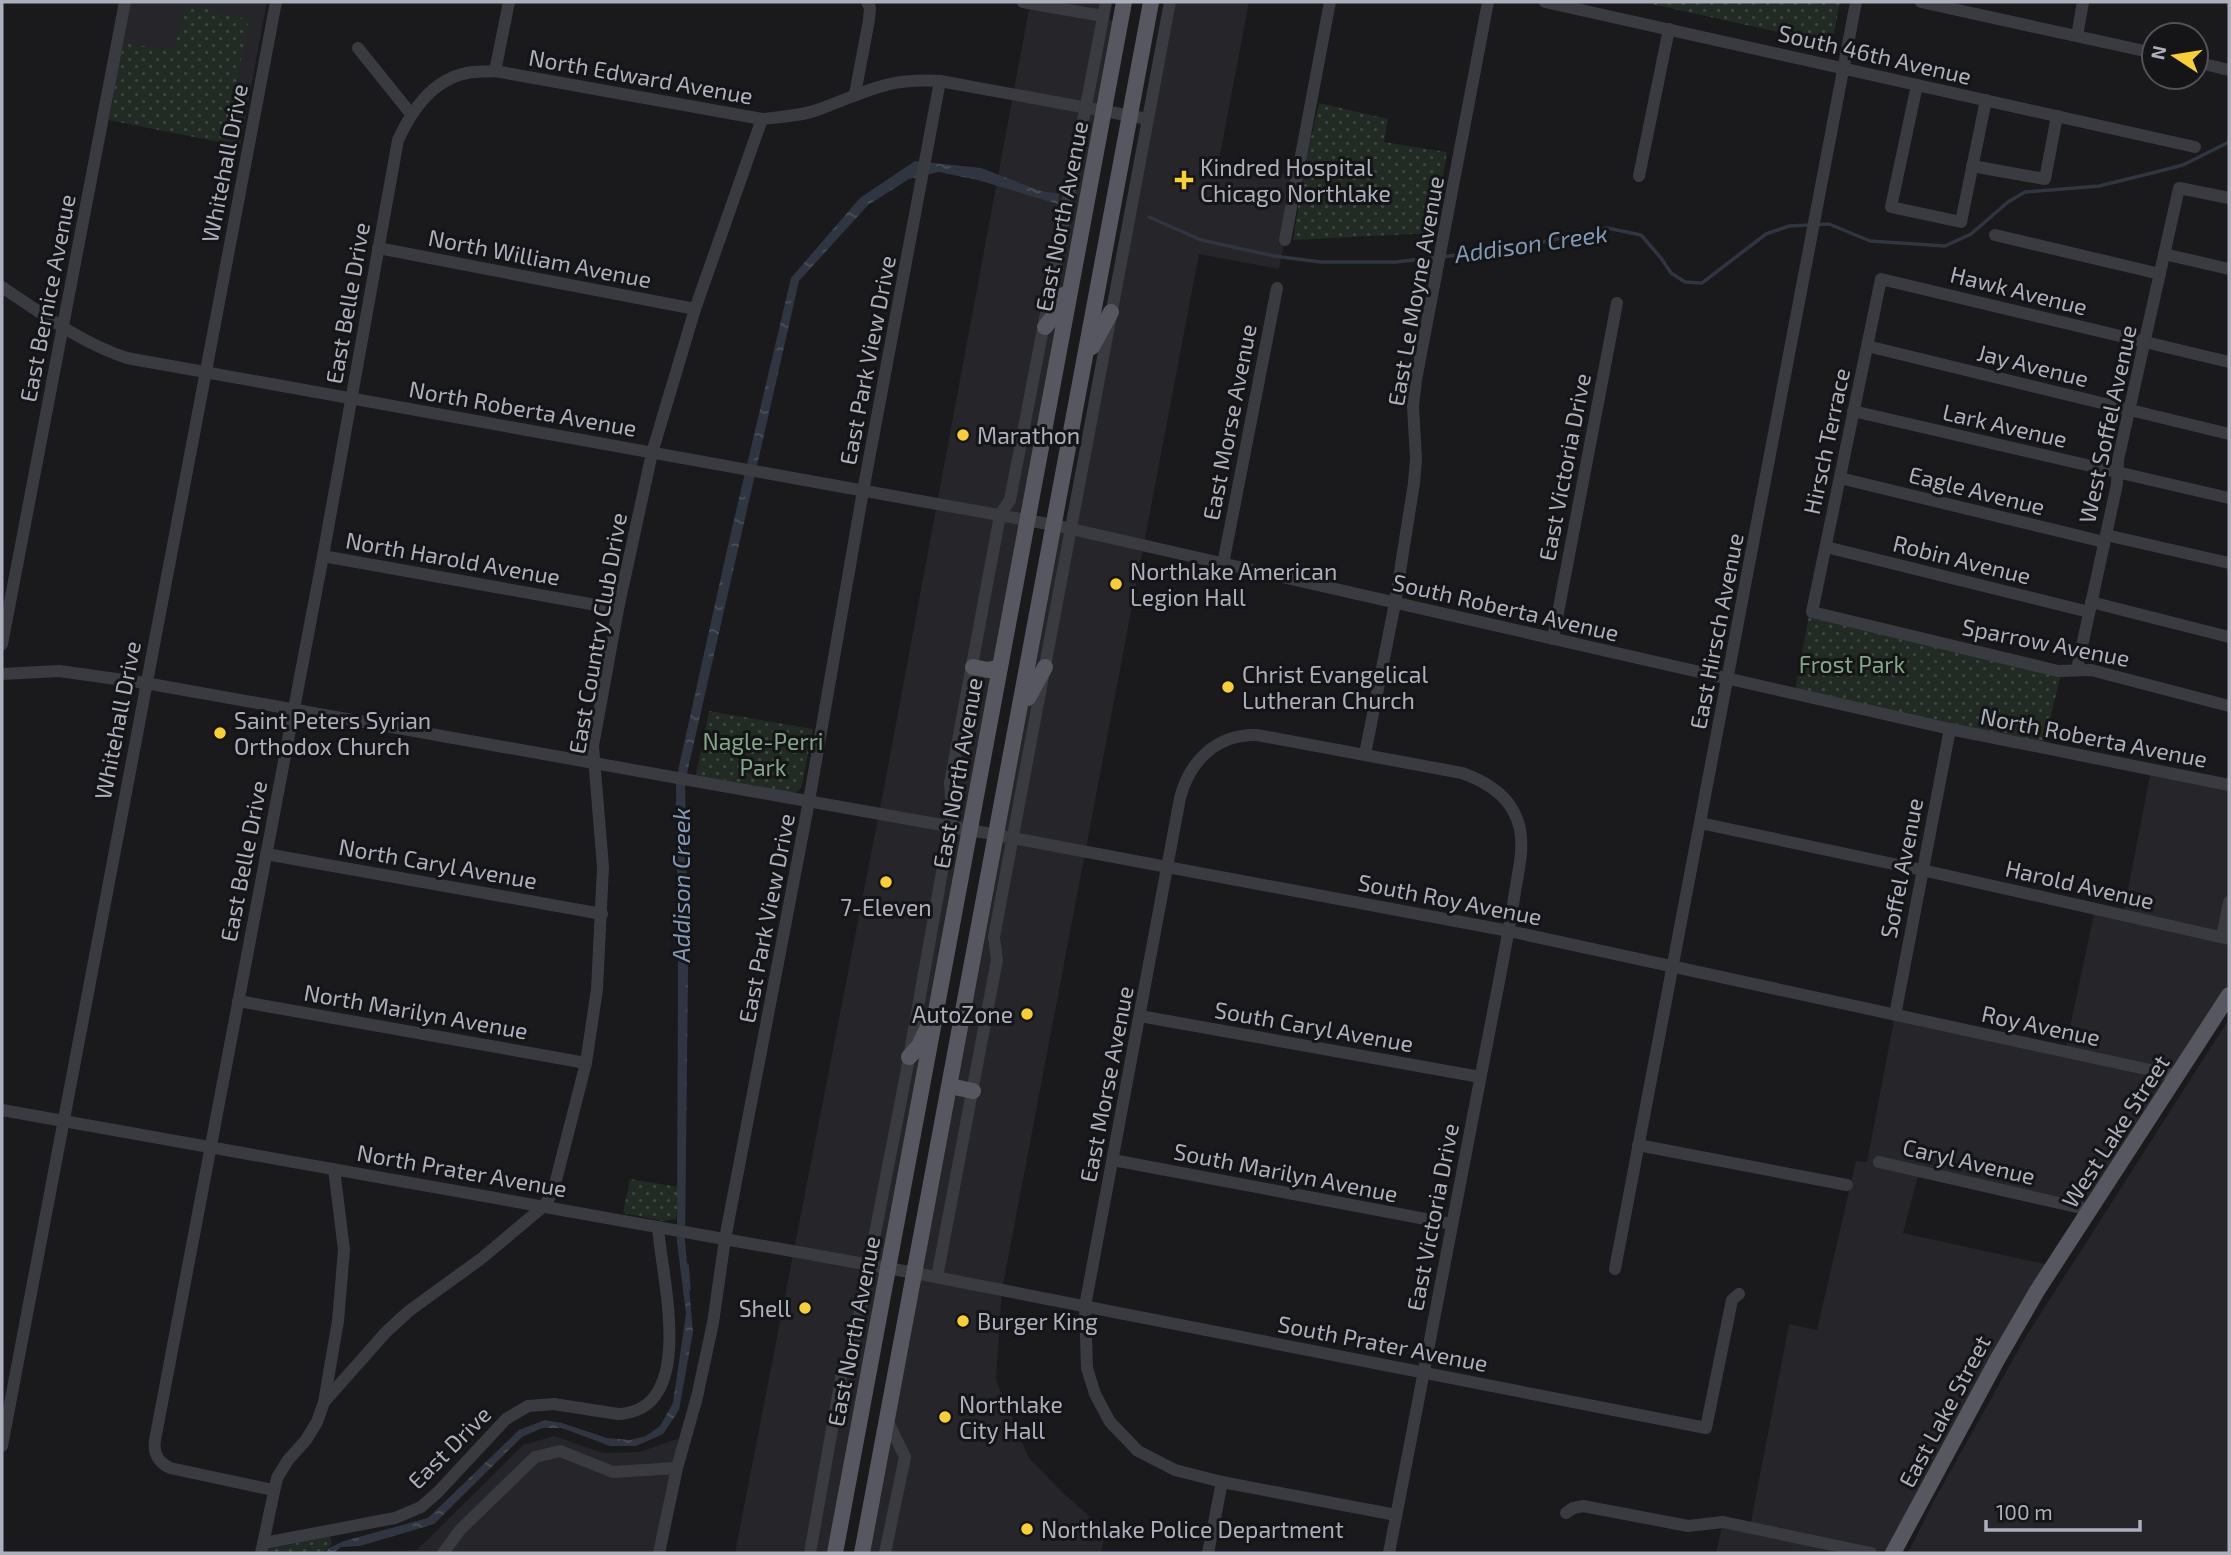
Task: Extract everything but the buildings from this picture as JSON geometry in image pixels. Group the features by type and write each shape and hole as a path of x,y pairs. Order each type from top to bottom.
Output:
{"main road":[{"name":"East North Avenue","path":"835,1553 1124,2"},
{"path":"862,1553 1151,2"},
{"path":"1045,327 1053,317 1073,274"},
{"path":"1084,361 1111,312"},
{"path":"973,667 988,670 1000,667"},
{"path":"1017,722 1036,680 1045,667"},
{"name":"West Lake Street","path":"2037,1291 2229,995"},
{"path":"909,1057 919,1046 937,1009"},
{"path":"950,1086 973,1091"},
{"name":"East Lake Street","path":"1893,1553 2037,1291"}],"street":[{"name":"East Bernice Avenue","path":"2,643 125,2"},
{"name":"Whitehall Drive","path":"2,1442 276,2"},
{"path":"495,71 509,2"},
{"path":"856,94 869,20 870,8 867,2"},
{"path":"1023,2 1103,16"},
{"name":"East North Avenue","path":"810,1553 842,1373 852,1352 909,1057 950,827 950,783 1000,516 1010,500 1106,2"},
{"path":"937,1278 998,960 994,937 1170,2"},
{"path":"1285,240 1330,2"},
{"name":"East Le Moyne Avenue","path":"1365,754 1395,603 1416,459 1413,406 1416,380 1488,2"},
{"name":"South 46th Avenue","path":"1545,2 2195,147"},
{"name":"East Hirsch Avenue","path":"1615,1269 1856,2"},
{"path":"1921,2 2140,50"},
{"path":"2077,36 2083,2"},
{"path":"1639,176 1669,29"},
{"path":"358,48 411,114"},
{"path":"2210,65 2229,70"},
{"name":"East Belle Drive","path":"273,1490 170,1468 156,1457 154,1449 323,556 398,140 411,114 425,97 445,81 467,73 495,71"},
{"name":"North Edward Avenue","path":"495,71 762,120 819,110 883,84 910,79 940,81 1148,119"},
{"name":"East Park View Drive","path":"659,1553 708,1346 725,1239 809,802 863,491 940,81"},
{"path":"1917,85 1891,207 1961,222 1986,100"},
{"path":"1972,166 2045,179 2057,116"},
{"name":"East Country Club Drive","path":"262,1548 273,1490 282,1468 306,1440 317,1422 324,1402 370,1348 409,1311 482,1258 544,1206 553,1192 586,1063 597,989 603,867 593,746 618,609 652,453 695,309 762,120"},
{"name":"West Soffel Avenue","path":"2077,669 2117,484 2129,410 2179,188 2229,198"},
{"path":"1995,235 2160,274"},
{"name":"North William Avenue","path":"378,248 695,309"},
{"path":"2164,254 2229,269"},
{"name":"Hawk Avenue","path":"1881,279 2229,362"},
{"name":"Hirsch Terrace","path":"1812,612 1881,279"},
{"name":"North Roberta Avenue","path":"2,287 62,327 109,352 127,358 1054,525"},
{"name":"East Morse Avenue","path":"1223,564 1277,288"},
{"name":"East Victoria Drive","path":"1553,639 1617,303"},
{"name":"Jay Avenue","path":"1867,346 2229,434"},
{"name":"Lark Avenue","path":"1853,411 2229,498"},
{"name":"Eagle Avenue","path":"1840,478 2105,539 2229,563"},
{"name":"South Roberta Avenue","path":"1054,525 1950,729"},
{"name":"Robin Avenue","path":"1826,547 2229,637"},
{"name":"North Harold Avenue","path":"323,556 618,609"},
{"name":"Sparrow Avenue","path":"1812,612 2058,671 2091,670 2229,706"},
{"name":"South Roy Avenue","path":"2,674 59,671 293,708 970,830 1509,931 1895,1015"},
{"name":"North Roberta Avenue","path":"1950,729 2229,785"},
{"name":"Soffel Avenue","path":"1895,1015 1950,729"},
{"name":"East Morse Avenue","path":"1365,754 1257,735 1241,736 1218,743 1200,758 1186,779 1165,868 1085,1306 1087,1368 1095,1394 1110,1422 1138,1451 1175,1469 1222,1482 1396,1515"},
{"name":"East Victoria Drive","path":"1365,754 1462,773 1482,780 1496,789 1515,816 1520,830 1521,850 1509,931 1389,1553"},
{"name":"Harold Avenue","path":"1700,823 2226,938"},
{"name":"North Caryl Avenue","path":"266,854 602,914"},
{"path":"2226,938 2229,902"},
{"name":"North Marilyn Avenue","path":"238,1001 586,1063"},
{"name":"Roy Avenue","path":"1895,1015 2178,1076"},
{"name":"South Caryl Avenue","path":"1140,1016 1480,1077"},
{"name":"North Prater Avenue","path":"2,1110 915,1273"},
{"path":"1638,1145 1847,1185"},
{"name":"South Marilyn Avenue","path":"1113,1160 1452,1224"},
{"name":"Caryl Avenue","path":"1879,1162 2090,1210"},
{"path":"324,1402 338,1321 344,1250 334,1169"},
{"name":"East Drive","path":"262,1548 395,1518 421,1507 506,1419 528,1406 554,1404 618,1414 628,1414 645,1406 657,1394 668,1356 669,1316 658,1227"},
{"name":"South Prater Avenue","path":"915,1273 1706,1428 1732,1300 1739,1294"},
{"path":"885,1553 905,1457 887,1420"},
{"path":"443,1553 460,1530 535,1457 560,1451 613,1472 677,1468"},
{"path":"1208,1553 1222,1482"},
{"path":"1566,1513 1583,1506 1688,1526 1723,1522 1871,1553"}],"shaded area":[{"path":"131,2 267,2 240,146 109,120"},
{"path":"1023,2 1106,2 1103,16 1119,25 835,1553 735,1553 887,772 1030,4"},
{"path":"1170,2 1249,2 1219,160 1297,177 1279,269 1199,254 1002,1290 996,1380 1029,1458 1106,1531 1101,1553 862,1553 1054,525 1070,529"},
{"path":"2151,770 2229,785 2229,995 2090,1210 1919,1172 1903,1233 2054,1266 1893,1553 1716,1553 1723,1522 1750,1527 1789,1324 1817,1330 1856,1161 1867,1162 1895,1015 2065,1051 2095,909 2123,915"},
{"path":"2229,1019 2229,1553 1908,1553 1936,1497 2025,1338"},
{"path":"554,1436 603,1453 639,1452 686,1436 659,1553 376,1553 417,1550 523,1445"}],"green space":[{"path":"1642,2 1840,2 1832,44"},
{"path":"187,4 249,20 224,143 109,120 123,43 173,50"},
{"path":"1319,103 1388,119 1384,142 1447,152 1434,233 1293,240 1306,159"},
{"name":"Frost Park","path":"1809,615 2061,674 2044,744 1795,690"},
{"name":"Nagle-Perri Park","path":"709,711 813,729 799,790 793,793 696,775"},
{"path":"630,1179 679,1187 676,1219 663,1221 623,1213"},
{"path":"330,1536 332,1544 323,1553 267,1553 268,1549"}],"water":[{"path":"915,161 981,168 1041,191 1059,194 1058,204 978,180 939,172 909,179 868,205 799,281 685,782 688,973 685,1241 693,1332 679,1410 663,1434 636,1446 610,1446 562,1428 542,1428 522,1437 434,1524 360,1546 341,1547 334,1553 325,1553 344,1541 428,1518 519,1430 545,1420 607,1438 630,1440 646,1436 660,1426 673,1403 686,1314 677,1241 676,780 791,278 860,198"}],"waterway":[{"name":"Addison Creek","path":"1149,217 1201,240 1274,256 1321,262 1396,262 1511,249 1607,228 1641,235 1671,273 1685,282 1702,283 1766,234 1789,226 1829,224 1870,241 1945,246 1971,234 2008,202 2025,192 2099,186 2183,165 2229,142"},
{"name":"Addison Creek","path":"687,1265 689,1289"}],"place":[{"name":"Kindred Hospital Chicago Northlake","path":"1184,180"},
{"name":"Marathon","path":"963,435"},
{"name":"Northlake American Legion Hall","path":"1116,584"},
{"name":"Christ Evangelical Lutheran Church","path":"1228,687"},
{"name":"Saint Peters Syrian Orthodox Church","path":"220,733"},
{"name":"7-Eleven","path":"886,882"},
{"name":"AutoZone","path":"1027,1014"},
{"name":"Shell","path":"805,1308"},
{"name":"Burger King","path":"963,1321"},
{"name":"Northlake City Hall","path":"945,1417"},
{"name":"Northlake Police Department","path":"1027,1529"}]}
